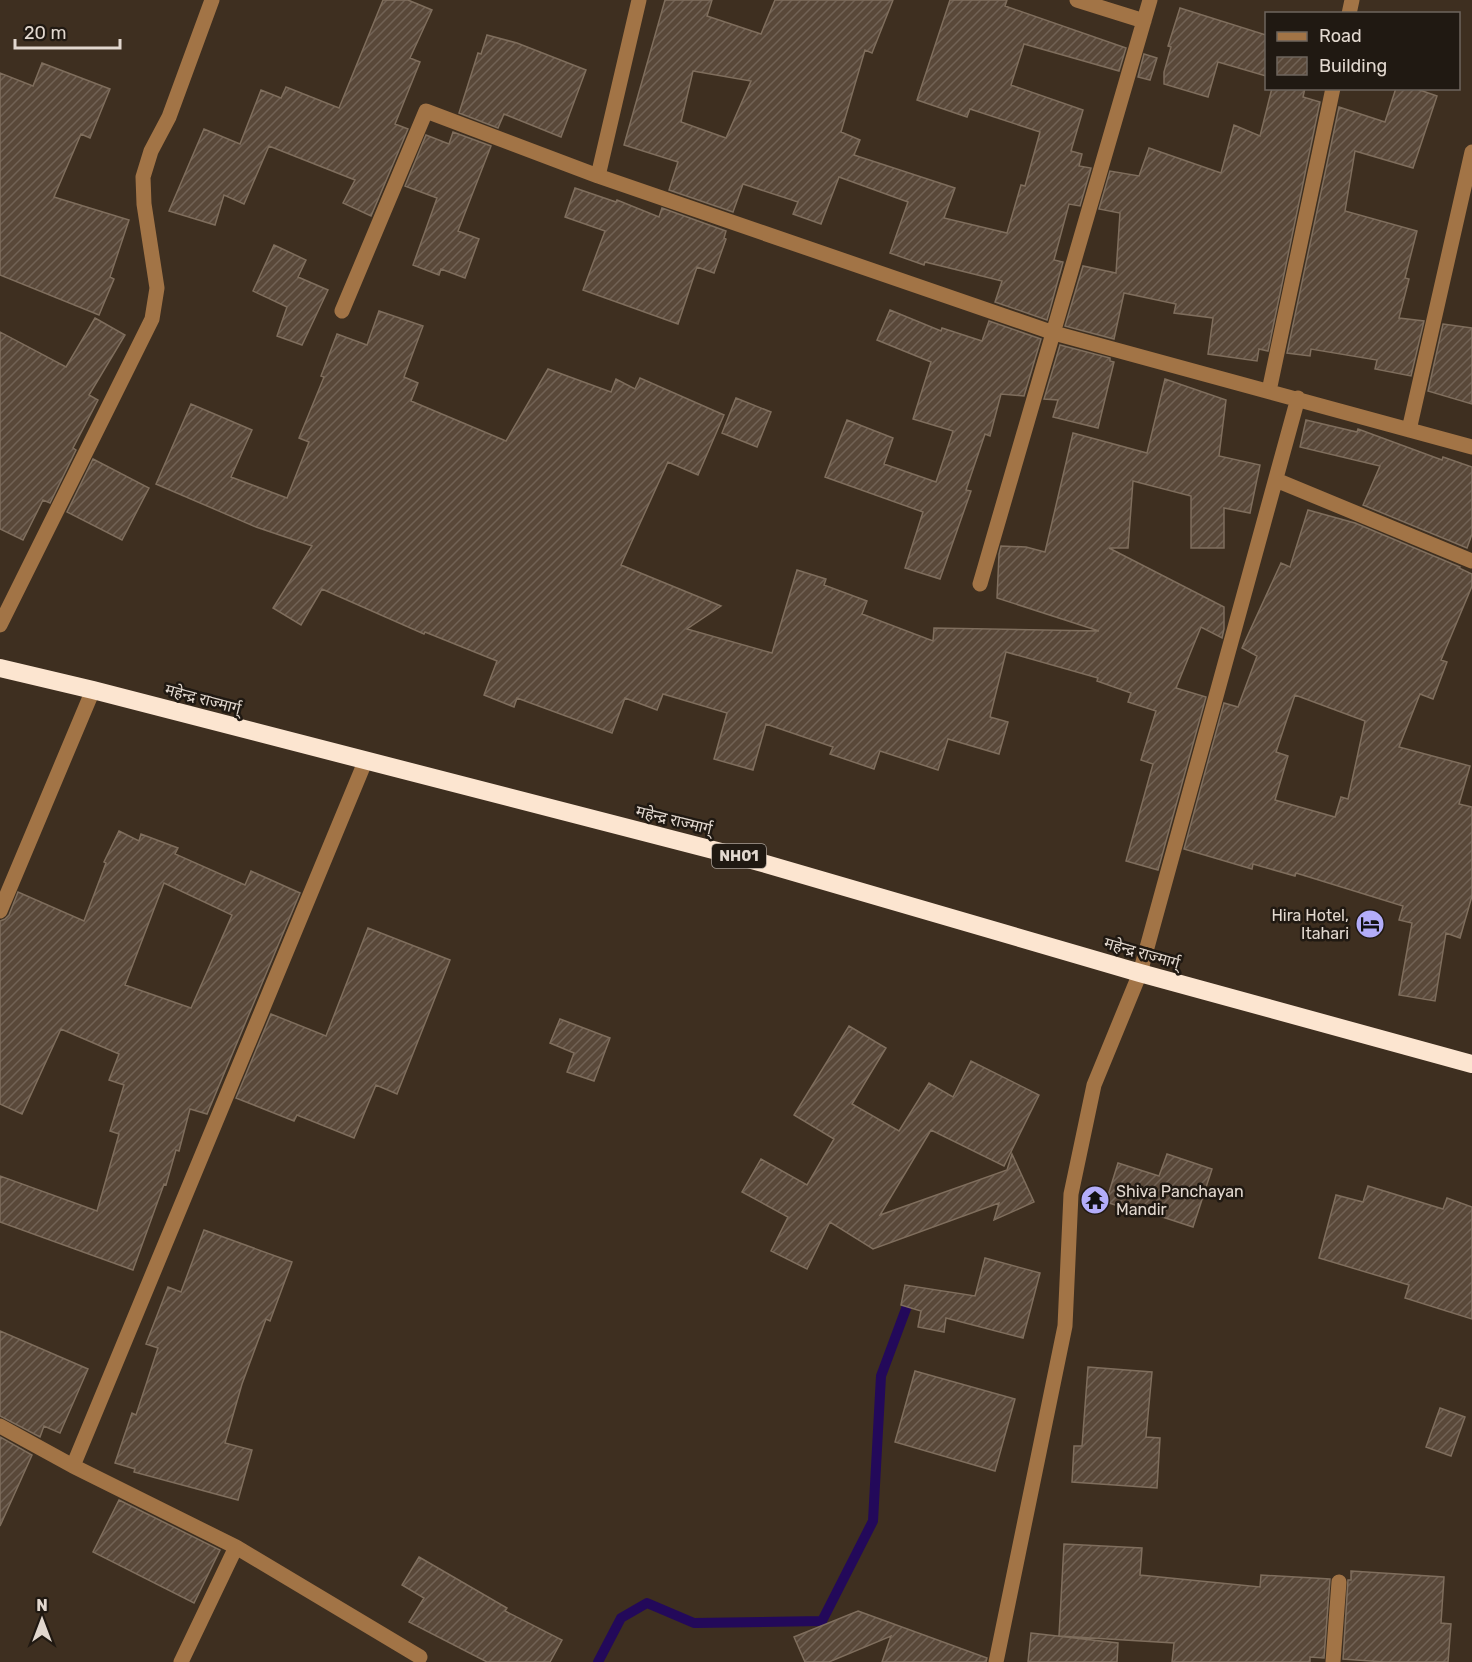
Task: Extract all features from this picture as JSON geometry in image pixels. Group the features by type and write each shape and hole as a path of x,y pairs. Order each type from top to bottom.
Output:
{"highway":[{"name":"महेन्द्र राज्मार्ग्","path":"0,668 752,860 1140,973 1472,1064"}],"street":[{"path":"0,625 152,320 157,288 144,204 143,177 151,151 169,117 212,0"},
{"path":"598,176 639,0"},
{"path":"1077,0 1144,21"},
{"path":"980,584 1150,0"},
{"path":"1269,391 1333,90"},
{"path":"342,311 426,111 598,176 1054,333 1472,447"},
{"path":"1409,430 1472,152"},
{"path":"996,1662 1065,1326 1071,1194 1094,1085 1140,973 1298,398"},
{"path":"1276,480 1472,561"},
{"path":"0,911 93,690"},
{"path":"73,1466 365,762"},
{"path":"0,1426 73,1466 236,1547 420,1657"},
{"path":"182,1660 236,1547"},
{"path":"1333,1662 1339,1582"}],"building":[{"path":"383,0 408,0 432,10 410,58 420,62 395,124 408,129 371,216 343,203 355,180 269,146 244,204 224,195 215,225 169,211 204,129 240,144 261,90 281,98 286,87 339,108"},
{"path":"665,0 712,0 707,16 761,34 775,0 893,0 872,53 865,50 841,132 860,140 854,155 955,188 944,218 1007,233 1021,185 1025,186 1040,132 970,109 967,117 917,100 950,0 1007,0 1005,6 1126,48 1119,71 1024,44 1011,85 1083,110 1071,151 1082,154 1079,166 1091,168 1080,206 1069,204 1054,260 1063,262 1047,320 995,302 1002,281 925,262 924,265 890,253 908,202 839,177 821,224 793,214 798,202 743,184 733,212 669,190 678,162 624,145","holes":["693,71 751,81 726,138 681,122"]},
{"path":"1180,8 1265,35 1265,76 1218,62 1208,97 1164,84 1164,72 1171,47 1168,46"},
{"path":"487,35 517,43 586,70 561,137 504,114 498,128 459,113 478,53 481,54"},
{"path":"1144,54 1157,58 1150,80 1138,77"},
{"path":"42,63 110,89 90,138 81,134 54,197 129,220 110,277 114,279 99,315 0,275 0,73 33,86"},
{"path":"1272,90 1305,90 1303,97 1320,102 1268,351 1259,349 1257,361 1208,354 1213,318 1174,313 1176,304 1124,293 1114,339 1065,326 1083,266 1116,273 1120,213 1099,209 1110,171 1139,176 1149,148 1221,173 1234,125 1260,136"},
{"path":"1395,90 1420,90 1437,96 1413,168 1355,151 1345,211 1417,231 1405,278 1409,279 1399,318 1424,321 1411,376 1375,369 1377,360 1311,349 1310,356 1287,353 1339,107 1385,122"},
{"path":"453,132 491,146 458,231 479,239 465,278 441,269 439,275 413,265 437,198 405,186 426,135 449,144"},
{"path":"575,188 616,202 617,200 659,217 662,208 726,231 724,238 726,239 714,273 697,267 678,324 583,290 605,231 565,217"},
{"path":"274,245 306,260 298,277 328,290 302,345 277,336 287,307 253,291"},
{"path":"890,310 941,331 942,328 982,341 989,321 1041,339 1024,396 1001,394 990,436 985,434 966,490 971,491 940,579 905,568 923,512 825,477 847,420 893,438 884,464 936,482 953,431 913,419 931,362 877,340"},
{"path":"379,311 423,326 404,377 418,383 411,401 506,441 548,369 611,392 616,379 635,389 640,378 724,415 698,475 668,462 621,565 721,606 687,629 772,653 797,570 826,579 824,585 867,601 862,614 933,641 934,628 1099,631 997,598 1001,546 1026,547 1045,552 1073,433 1147,453 1165,379 1226,400 1219,456 1260,465 1250,513 1224,508 1224,548 1191,548 1191,496 1133,481 1128,548 1109,548 1224,607 1222,638 1201,627 1176,688 1206,697 1158,870 1126,861 1153,764 1141,760 1156,711 1128,702 1131,693 1097,681 1098,678 1006,652 990,717 1008,722 999,754 948,739 938,770 880,751 874,769 830,754 833,747 766,724 753,770 714,759 727,713 663,694 657,710 625,698 612,733 517,698 514,707 484,695 497,661 425,632 424,634 322,589 301,625 273,608 312,546 256,527 156,484 191,404 252,430 231,477 287,498 309,442 299,438 324,377 321,376 337,334 367,345"},
{"path":"95,318 125,335 89,395 98,400 73,448 76,450 50,503 43,500 23,540 0,529 0,332 66,367"},
{"path":"1443,324 1472,328 1472,404 1428,391"},
{"path":"1060,345 1110,358 1110,361 1114,362 1098,428 1053,417 1058,400 1044,399"},
{"path":"736,398 771,412 757,447 722,433"},
{"path":"1306,420 1357,432 1358,429 1442,460 1443,457 1472,467 1472,534 1467,548 1363,505 1380,466 1300,447"},
{"path":"93,459 149,488 122,540 67,512"},
{"path":"1308,510 1355,523 1472,574 1472,586 1441,660 1447,662 1433,699 1420,694 1399,747 1470,766 1459,804 1472,807 1472,896 1460,938 1446,933 1435,1001 1399,995 1412,923 1399,920 1403,906 1296,873 1295,876 1253,864 1252,869 1184,849 1224,703 1238,707 1257,656 1242,648 1281,563 1290,567","holes":["1295,695 1365,721 1348,799 1341,797 1335,817 1275,800 1288,756 1276,752"]},
{"path":"119,831 139,841 141,834 178,848 175,854 245,885 251,871 300,893 207,1114 190,1109 179,1151 176,1150 166,1185 164,1184 133,1270 0,1222 0,1176 97,1211 119,1134 110,1131 124,1085 109,1080 119,1054 61,1029 22,1114 0,1104 0,921 9,915 18,892 84,921 106,863 104,862","holes":["164,883 232,915 191,1008 125,985"]},
{"path":"368,928 450,960 397,1094 376,1085 354,1138 297,1115 294,1121 236,1098 271,1014 326,1036"},
{"path":"560,1019 610,1038 594,1081 567,1072 574,1053 550,1043"},
{"path":"849,1026 886,1048 852,1104 899,1131 929,1083 953,1097 971,1061 1039,1095 1004,1166 931,1130 880,1215 1007,1170 1012,1154 1034,1202 994,1220 999,1203 873,1249 830,1222 807,1269 771,1251 788,1217 742,1192 761,1159 807,1185 834,1139 794,1115"},
{"path":"1167,1154 1212,1169 1193,1227 1138,1209 1137,1212 1106,1202 1118,1163 1159,1176"},
{"path":"1368,1186 1443,1209 1447,1198 1472,1207 1472,1319 1405,1298 1409,1285 1319,1258 1336,1195 1363,1202"},
{"path":"204,1230 292,1262 270,1321 266,1319 242,1384 225,1443 252,1450 238,1500 134,1472 135,1469 115,1463 132,1413 136,1415 158,1348 146,1344 168,1287 181,1292"},
{"path":"985,1258 1040,1273 1023,1338 946,1318 944,1332 918,1327 921,1311 901,1305 905,1285 975,1296"},
{"path":"0,1331 88,1369 60,1433 44,1426 40,1437 0,1416"},
{"path":"1088,1367 1152,1372 1146,1437 1160,1438 1157,1488 1072,1482 1074,1446 1082,1446"},
{"path":"915,1371 1015,1399 995,1471 895,1442"},
{"path":"1440,1408 1465,1417 1451,1456 1426,1447"},
{"path":"0,1437 32,1455 0,1526"},
{"path":"119,1500 220,1550 194,1603 93,1552"},
{"path":"1064,1544 1142,1548 1140,1575 1260,1587 1261,1575 1330,1579 1324,1658 1310,1657 1310,1662 1172,1662 1174,1643 1059,1636"},
{"path":"419,1557 507,1608 505,1611 562,1640 550,1662 487,1662 409,1622 424,1598 402,1585"},
{"path":"1351,1571 1444,1577 1441,1623 1451,1624 1448,1662 1384,1662 1343,1659 1348,1580 1351,1580"},
{"path":"858,1611 987,1658 986,1662 882,1662 891,1636 829,1662 805,1662 794,1637"},
{"path":"1031,1633 1118,1643 1117,1662 1028,1662"}],"waterway":[{"path":"598,1662 621,1618 647,1603 694,1623 822,1621 873,1521 881,1376 910,1298"}],"place":[{"name":"Hira Hotel, Itahari","path":"1370,924"},
{"name":"Shiva Panchayan Mandir","path":"1095,1200"}]}
